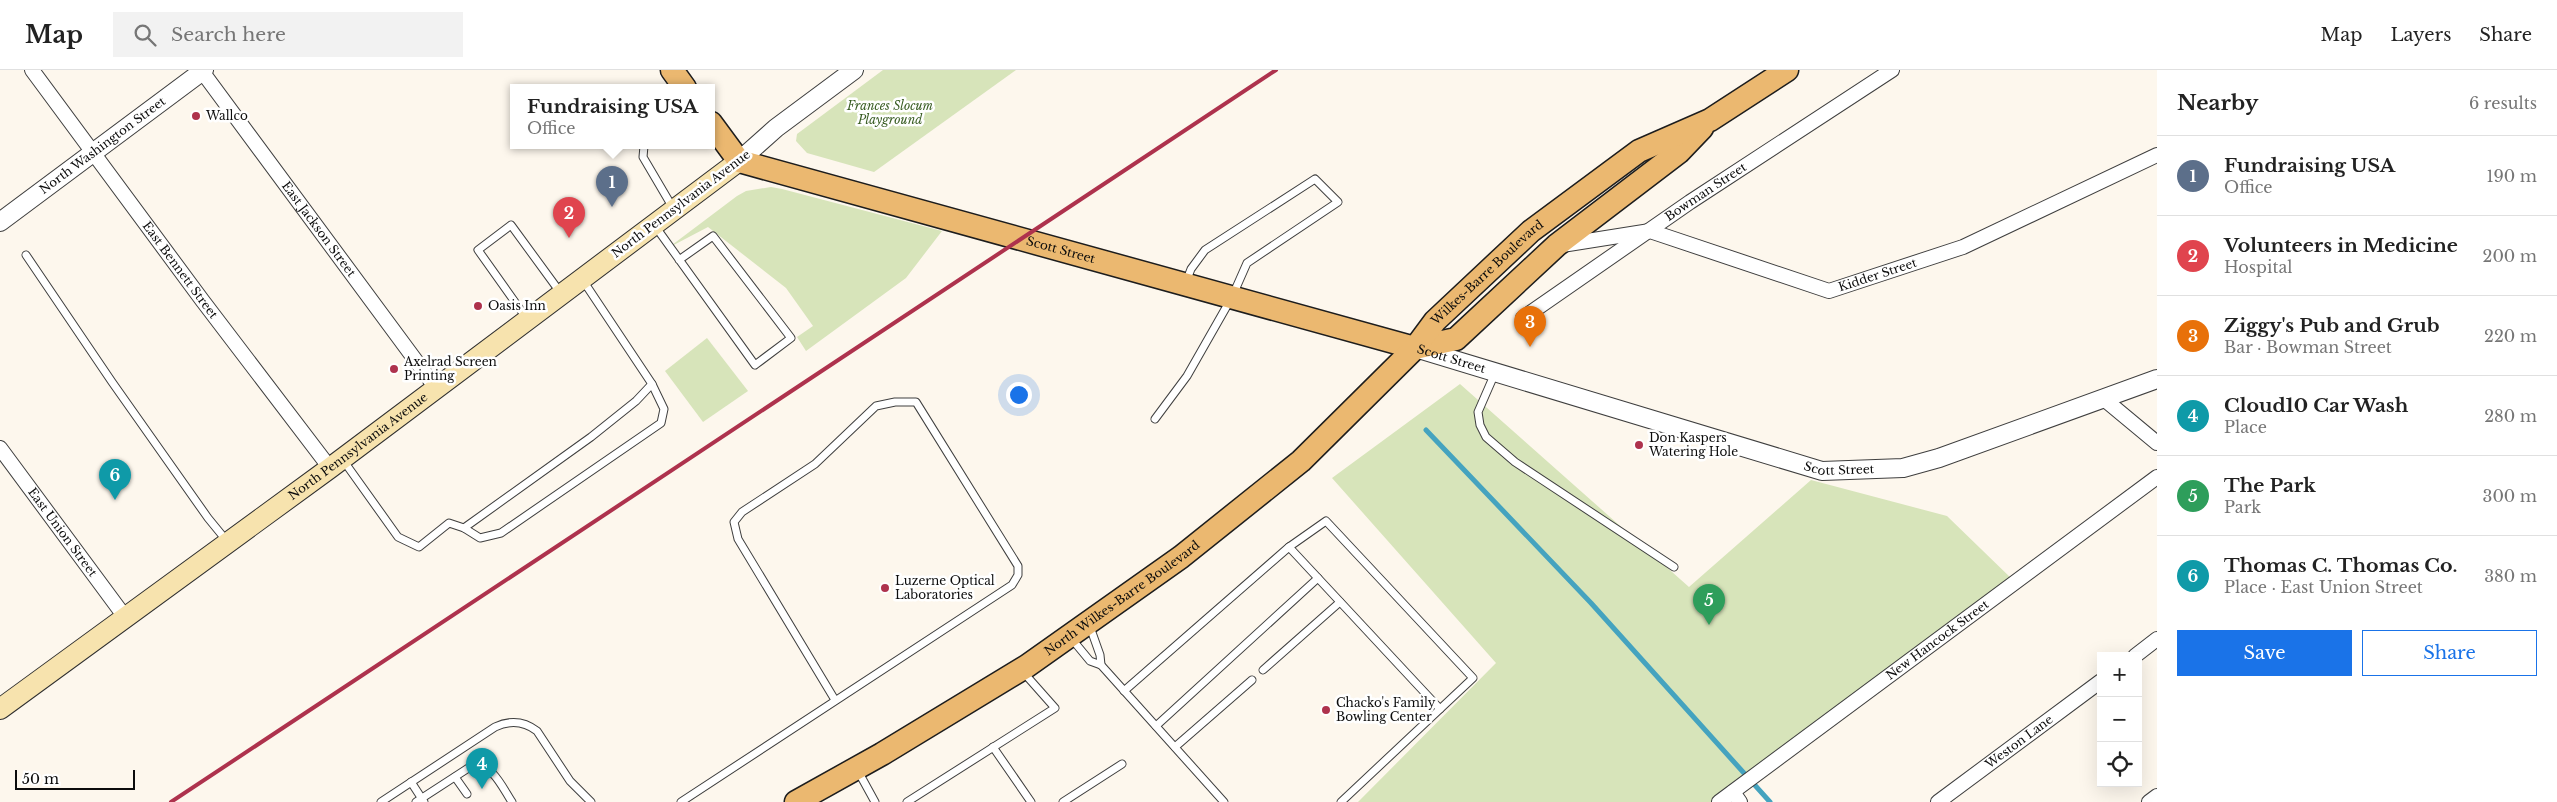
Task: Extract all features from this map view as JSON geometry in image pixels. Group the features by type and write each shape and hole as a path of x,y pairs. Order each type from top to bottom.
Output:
{"main road":[{"path":"672,70 682,84"},
{"name":"Wilkes-Barre Boulevard","path":"1416,348 1434,321 1531,231 1639,151 1710,120 1787,70"},
{"name":"Wilkes-Barre Boulevard","path":"1416,348 1456,339 1557,246 1679,152 1710,120"},
{"path":"715,128 739,161"},
{"name":"North Pennsylvania Avenue","path":"0,709 336,463 739,161"},
{"name":"Scott Street","path":"739,161 1416,348"},
{"name":"North Wilkes-Barre Boulevard","path":"796,802 1021,669 1181,557 1294,467 1416,348"}],"street":[{"name":"East Bennett Street","path":"32,70 93,153 336,463"},
{"name":"North Washington Street","path":"1,219 93,153 202,70"},
{"name":"East Jackson Street","path":"202,70 436,388"},
{"name":"North Pennsylvania Avenue","path":"739,161 776,128 854,70"},
{"name":"Bowman Street","path":"1523,318 1690,202 1892,70"},
{"name":"Kidder Street","path":"1557,246 1650,231 1829,291 1963,247 2157,155"},
{"name":"Scott Street","path":"1416,348 1822,471 1903,468 1939,458 2157,379"},
{"path":"2104,399 2157,443"},
{"name":"East Union Street","path":"2,454 125,617"},
{"name":"New Hancock Street","path":"1720,802 1736,797 2157,477"},
{"path":"2140,652 2157,639"},
{"name":"Weston Lane","path":"1938,802 2097,684"},
{"path":"2149,802 2157,796"}],"lane":[{"path":"644,149 643,157 675,210"},
{"path":"1155,419 1186,376 1232,297 1247,263 1338,202 1315,179 1205,250 1190,269 1186,284"},
{"path":"528,319 478,250 511,225 562,294"},
{"path":"654,225 679,260 755,365 791,338 713,236 679,260"},
{"path":"26,255 112,382 208,518 228,543"},
{"path":"336,463 398,537 419,547 449,523 464,528 480,538 501,533 661,423 664,409 652,384 582,279"},
{"path":"1495,373 1478,412 1480,425 1486,437 1515,462 1674,567"},
{"path":"464,528 591,437 636,401 652,384"},
{"path":"681,802 1012,585 1018,575 1018,566 1014,559 916,402 896,402 876,406 815,464 742,512 734,522 738,539 835,700"},
{"path":"1124,691 1289,547 1326,521 1473,678 1341,802"},
{"path":"1289,547 1440,710"},
{"path":"1156,726 1318,578"},
{"path":"1263,670 1340,602"},
{"path":"1089,622 1100,655 1101,665"},
{"path":"1070,636 1090,661 1101,665 1224,802"},
{"path":"907,802 1055,708 1021,669"},
{"path":"1175,747 1252,680"},
{"path":"381,802 503,723 522,723 537,731 570,781 591,802"},
{"path":"993,747 1031,802"},
{"path":"1063,802 1122,764"},
{"path":"411,782 421,801 473,765 485,766 490,770 512,802"},
{"path":"856,768 875,802"},
{"path":"455,777 467,794"}],"green space":[{"name":"Frances Slocum Playground","path":"883,70 1016,70 874,172 807,153 796,141 797,134"},
{"path":"771,187 942,231 906,278 806,351 797,337 813,326 786,288 708,227 668,248 737,196 746,191"},
{"path":"707,338 748,391 703,422 665,371"},
{"path":"1460,384 1689,587 1811,480 1947,516 2014,581 1725,802 1358,802 1496,663 1332,478"}],"waterway":[{"path":"1426,430 1591,603 1770,802"}],"railway":[{"path":"171,802 1276,70"}],"place":[{"name":"Wallco","path":"196,116"},
{"name":"Fundraising USA","path":"612,207"},
{"name":"Volunteers in Medicine","path":"569,238"},
{"name":"Oasis Inn","path":"478,306"},
{"name":"Ziggy's Pub and Grub","path":"1530,347"},
{"name":"Axelrad Screen Printing","path":"394,369"},
{"name":"Don Kaspers Watering Hole","path":"1639,445"},
{"name":"Thomas C. Thomas Co.","path":"115,500"},
{"name":"Luzerne Optical Laboratories","path":"885,588"},
{"name":"The Park","path":"1709,625"},
{"name":"Chacko's Family Bowling Center","path":"1326,710"},
{"name":"Cloud10 Car Wash","path":"482,789"}]}
